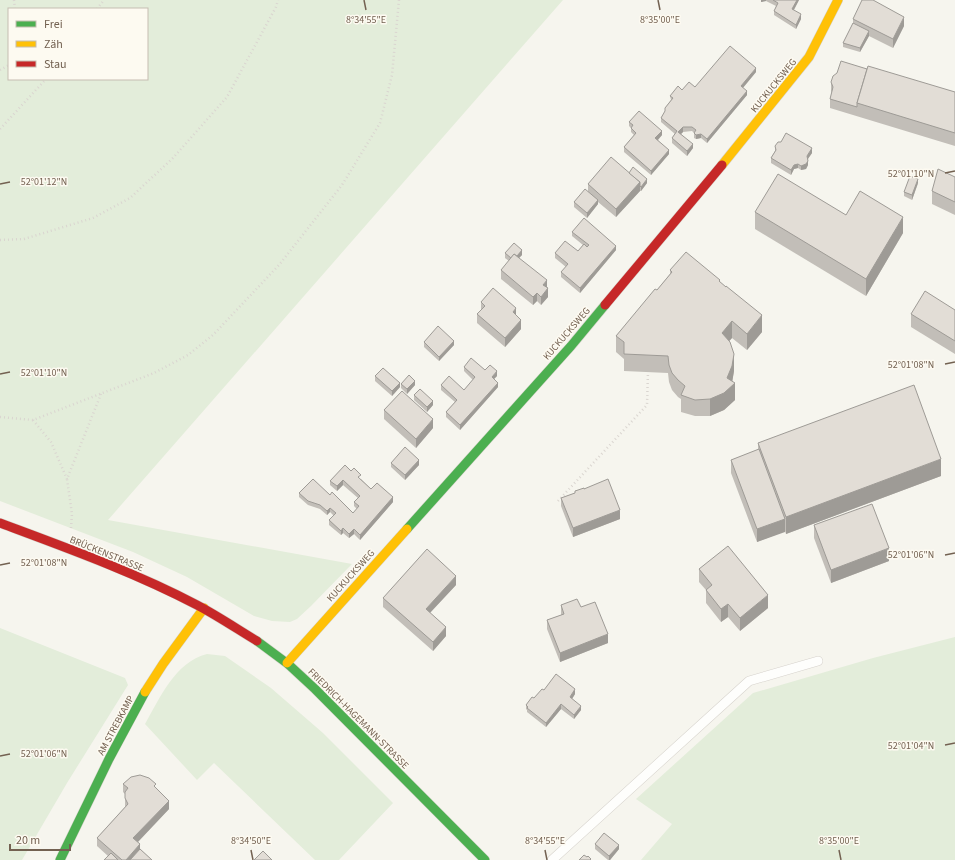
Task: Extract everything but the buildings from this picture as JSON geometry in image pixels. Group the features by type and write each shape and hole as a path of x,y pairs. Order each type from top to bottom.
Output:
{"street":[{"name":"KUCKUCKSWEG","path":"287,663 571,346 685,211 809,57 838,0"},
{"name":"BRÜCKENSTRASSE","path":"0,523 123,571 204,608"},
{"name":"FRIEDRICH-HAGEMANN-STRASSE","path":"204,608 259,642 287,663 318,691 485,860"},
{"name":"AM STREBKAMP","path":"60,860 141,699 167,658 204,608"}],"lane":[{"path":"552,860 748,681 818,662"}],"path":[{"path":"98,8 104,0"},
{"path":"0,240 24,239 93,218 130,198 173,158 227,98 276,7 278,0"},
{"path":"0,417 33,420 154,373 188,355 213,335 279,265 342,185 380,123 392,75 399,0"},
{"path":"0,128 45,80"},
{"path":"558,501 647,405 648,372"},
{"path":"67,479 102,393"},
{"path":"33,420 51,442 67,479 72,524 65,548"}],"green space":[{"path":"0,0 563,0 108,520 352,564 311,606 297,619 290,622 272,621 254,616 187,577 133,552 0,501"},
{"path":"0,628 125,678 128,685 67,783 22,860 0,860"},
{"path":"955,637 955,860 641,860 672,824 636,799 753,693 873,658"},
{"path":"207,654 225,656 271,688 323,733 393,803 339,860 315,860 214,763 197,780 145,724 163,693 177,673 196,658"}],"traffic: fast":[{"path":"407,529 571,346 605,305"},
{"path":"257,641 288,664 315,689 485,860"},
{"path":"60,860 109,759 145,692"}],"traffic: slow":[{"path":"722,165 809,57 838,0"},
{"path":"287,663 407,529"},
{"path":"145,692 163,664 204,608"}],"traffic: jam":[{"path":"605,305 722,165"},
{"path":"0,523 100,561 173,593 205,609 257,641"}]}
